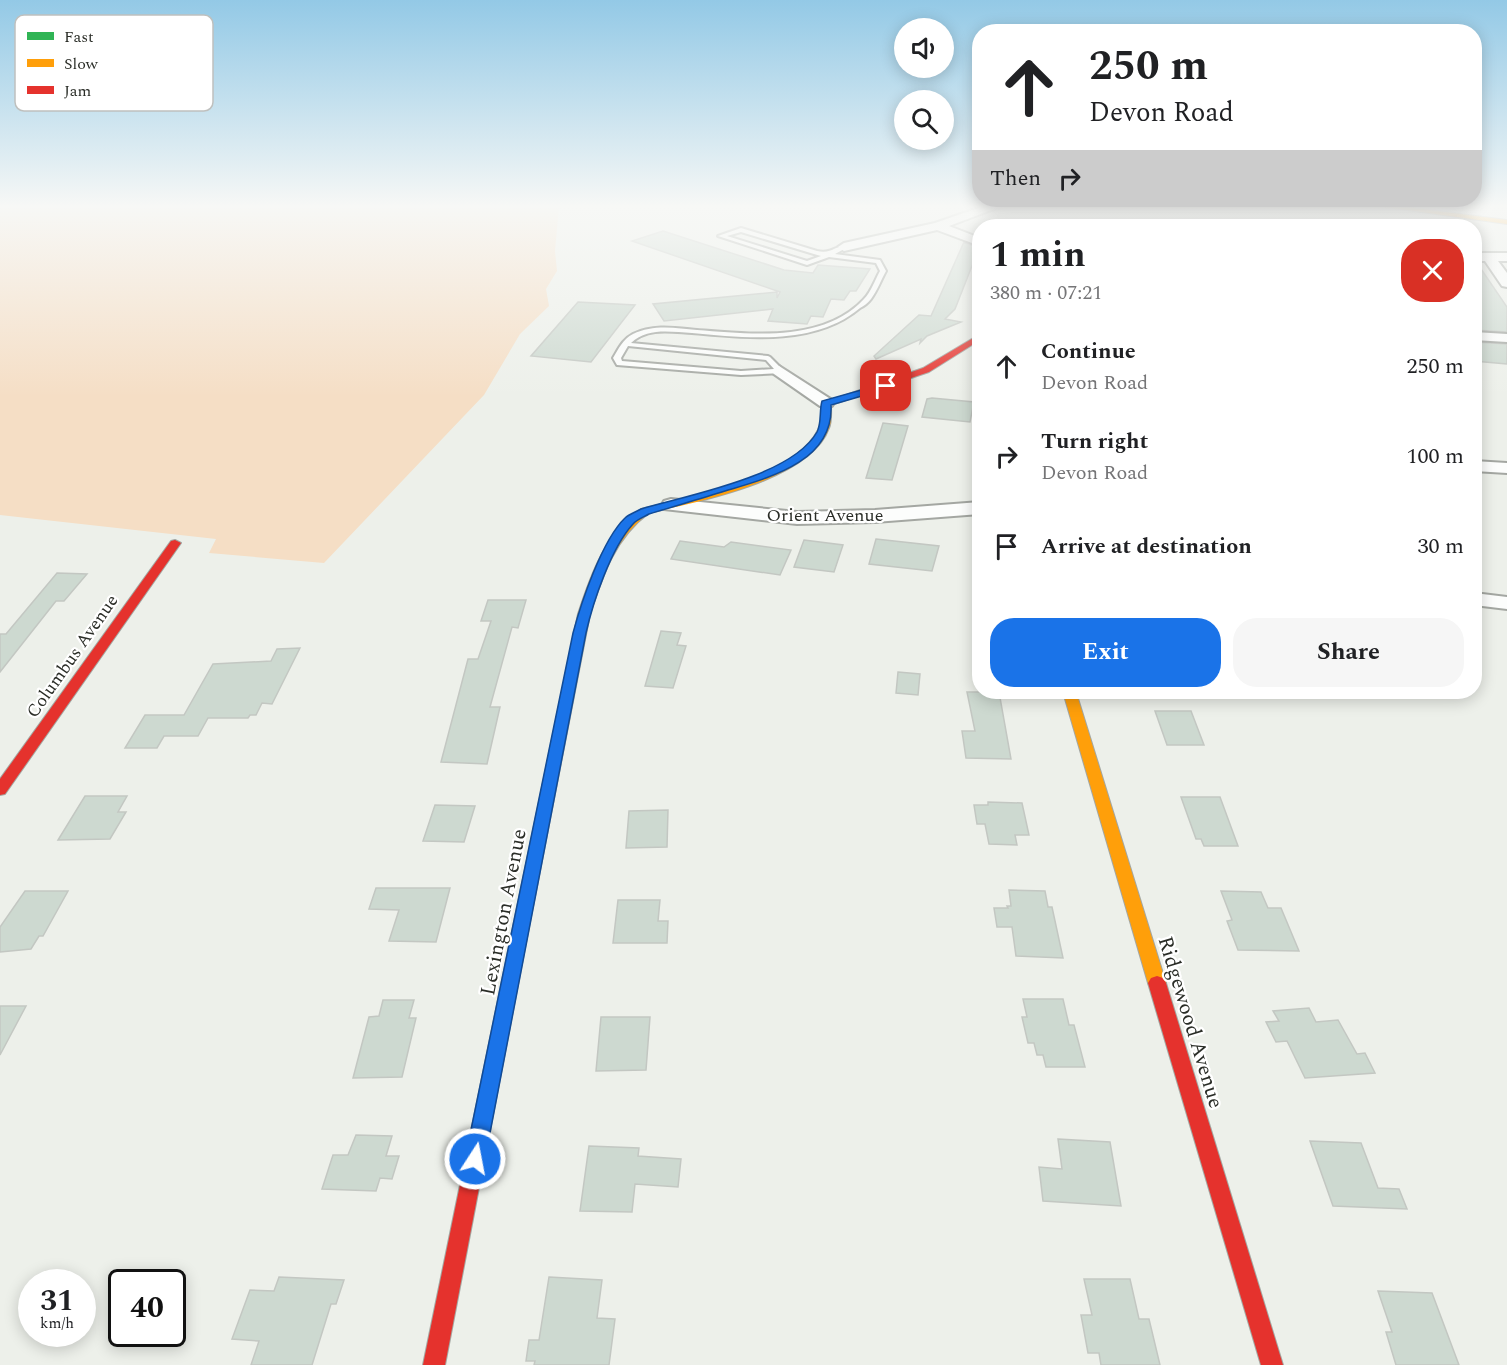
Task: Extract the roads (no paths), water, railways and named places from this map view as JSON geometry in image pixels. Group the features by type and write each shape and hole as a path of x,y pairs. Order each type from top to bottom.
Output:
{"street":[{"path":"1498,270 1507,283"},
{"path":"1482,336 1507,338"},
{"path":"778,371 826,403 886,386 942,363 972,342"},
{"name":"Lexington Avenue","path":"434,1365 589,594 629,520 645,512 771,474 795,460 811,447 823,431 826,403"},
{"path":"1482,466 1507,468"},
{"name":"Orient Avenue","path":"671,505 797,518 875,516 972,509"},
{"name":"Columbus Avenue","path":"0,790 175,543"},
{"path":"1482,600 1507,603"},
{"name":"Ridgewood Avenue","path":"1071,699 1272,1365"}],"lane":[{"path":"778,371 741,373 620,363 617,358 627,340 642,332 656,329 752,335 788,334 827,326 867,303 876,291 882,270"},
{"path":"625,344 768,358 778,371"}]}
